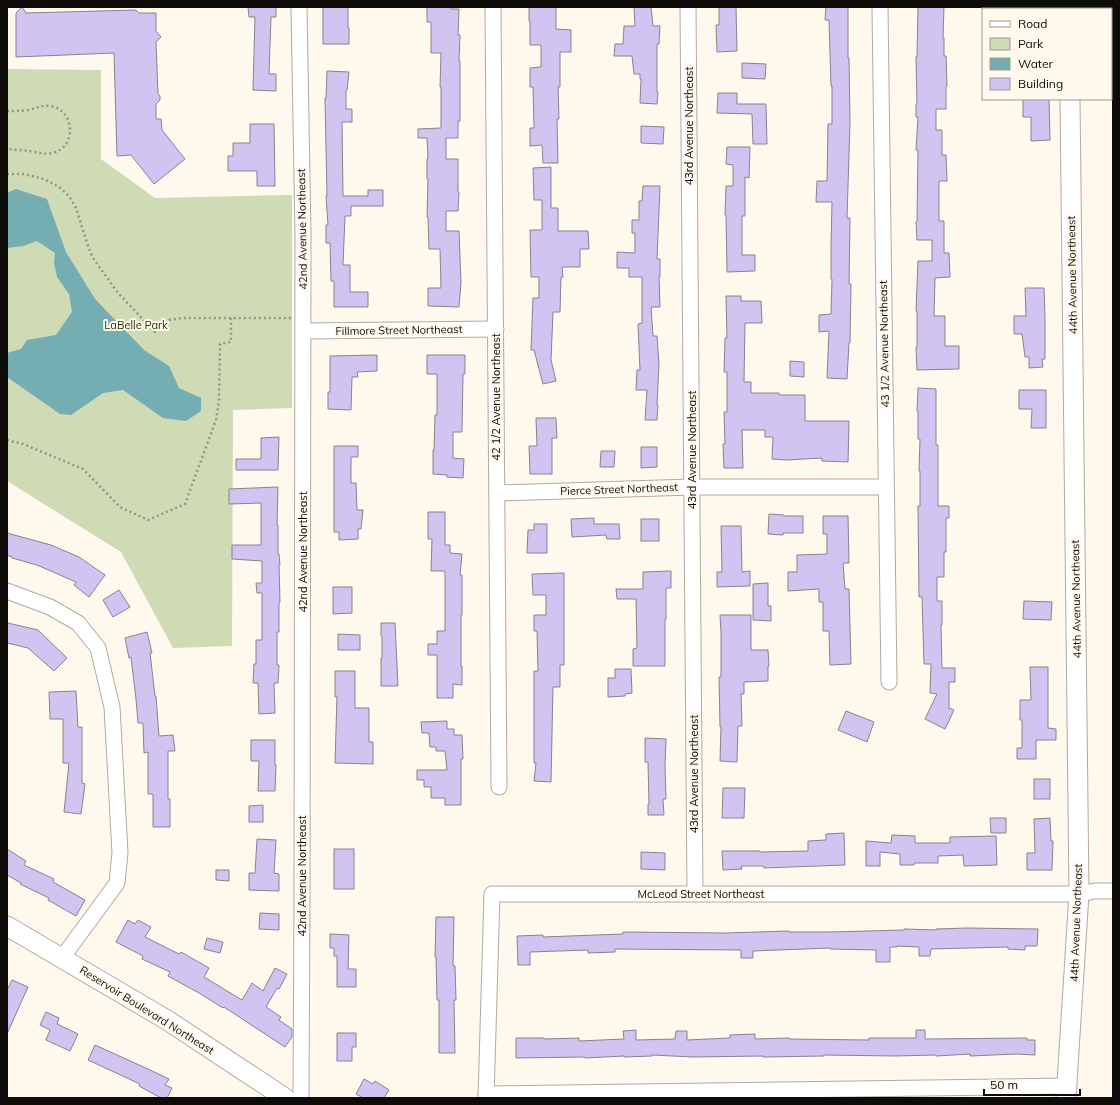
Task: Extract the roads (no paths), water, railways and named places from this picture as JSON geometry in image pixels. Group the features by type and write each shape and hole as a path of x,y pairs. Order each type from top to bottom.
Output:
{"street":[{"name":"42nd Avenue Northeast","path":"298,7 303,234 301,1098"},
{"name":"42 1/2 Avenue Northeast","path":"493,7 499,786"},
{"name":"43rd Avenue Northeast","path":"688,7 695,894"},
{"name":"43 1/2 Avenue Northeast","path":"880,7 889,682"},
{"name":"44th Avenue Northeast","path":"1067,1092 1079,894 1070,100"},
{"name":"Fillmore Street Northeast","path":"303,325 496,329"},
{"name":"Pierce Street Northeast","path":"497,493 692,487 886,487"},
{"path":"7,591 50,607 78,623 98,648 112,707 120,853 117,882 62,958"},
{"name":"McLeod Street Northeast","path":"486,1096 492,894 1079,894 1113,891"},
{"name":"Reservoir Boulevard Northeast","path":"7,926 168,1020 285,1098"},
{"path":"486,1096 1067,1092"}],"water":[{"path":"16,189 47,199 66,252 95,299 144,350 169,366 179,388 201,398 201,411 186,421 163,418 123,390 103,393 71,415 60,414 7,377 7,353 21,349 27,340 56,335 72,312 69,294 57,277 54,263 55,253 37,241 23,246 7,248 7,193"}],"park label":[{"name":"LaBelle Park","path":"136,325"}]}
